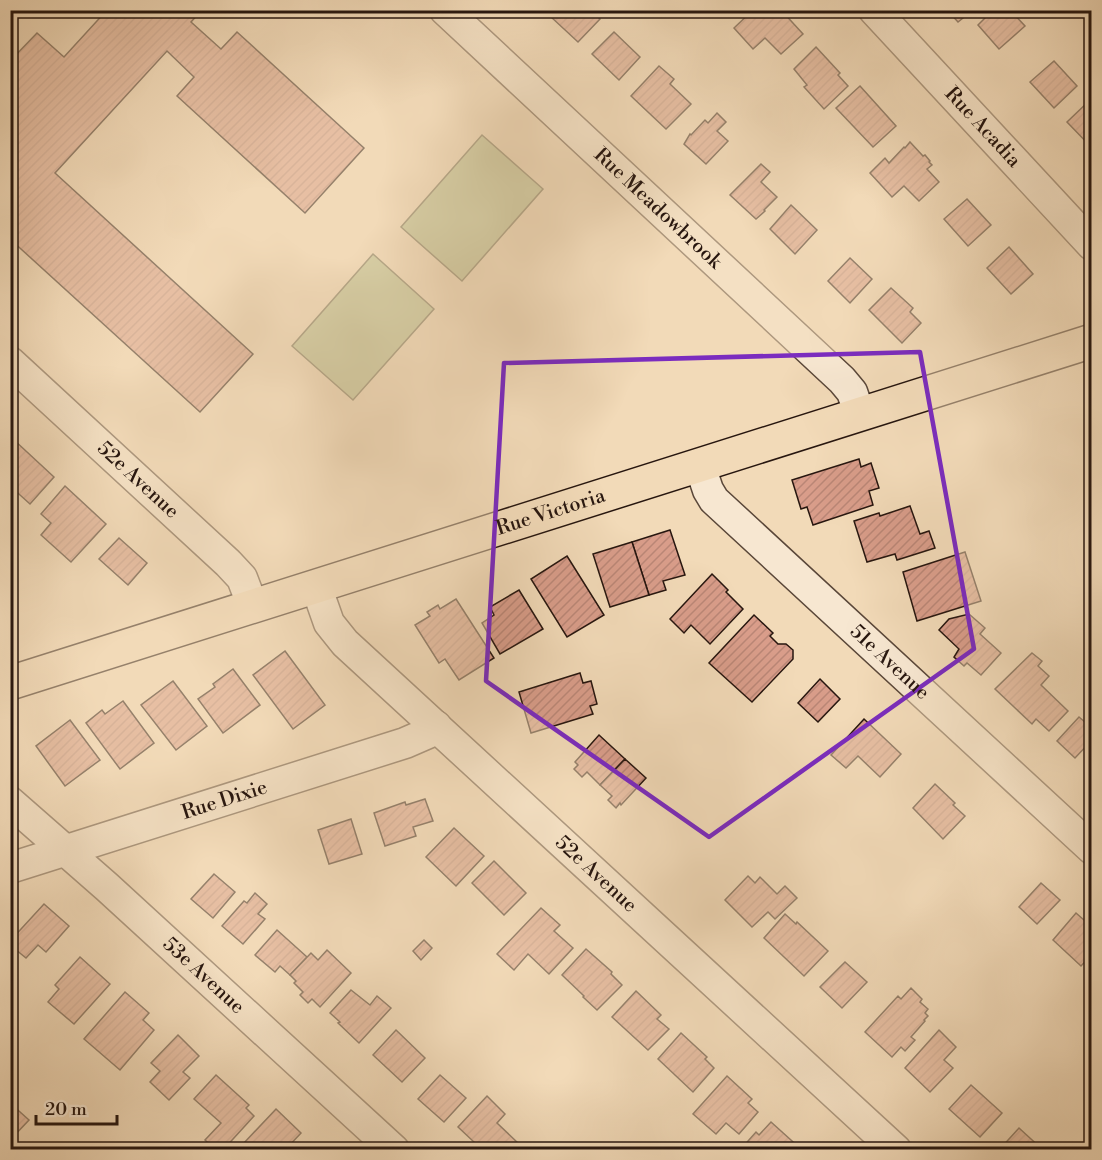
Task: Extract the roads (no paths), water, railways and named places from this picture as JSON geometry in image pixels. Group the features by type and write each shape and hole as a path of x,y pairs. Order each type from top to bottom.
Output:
{"main road":[{"name":"Rue Victoria","path":"10,683 1092,342"}],"street":[{"name":"Rue Meadowbrook","path":"445,10 842,380 852,392 860,415"},
{"name":"Rue Acadia","path":"874,10 1092,245"},
{"name":"52e Avenue","path":"10,362 228,562 242,578 250,594 253,607"},
{"name":"51e Avenue","path":"700,466 714,500 1092,849"},
{"name":"52e Avenue","path":"316,586 325,613 339,636 897,1149"},
{"name":"Rue Dixie","path":"10,868 405,743 428,733 436,726"},
{"name":"53e Avenue","path":"10,802 107,887 394,1149"}]}
